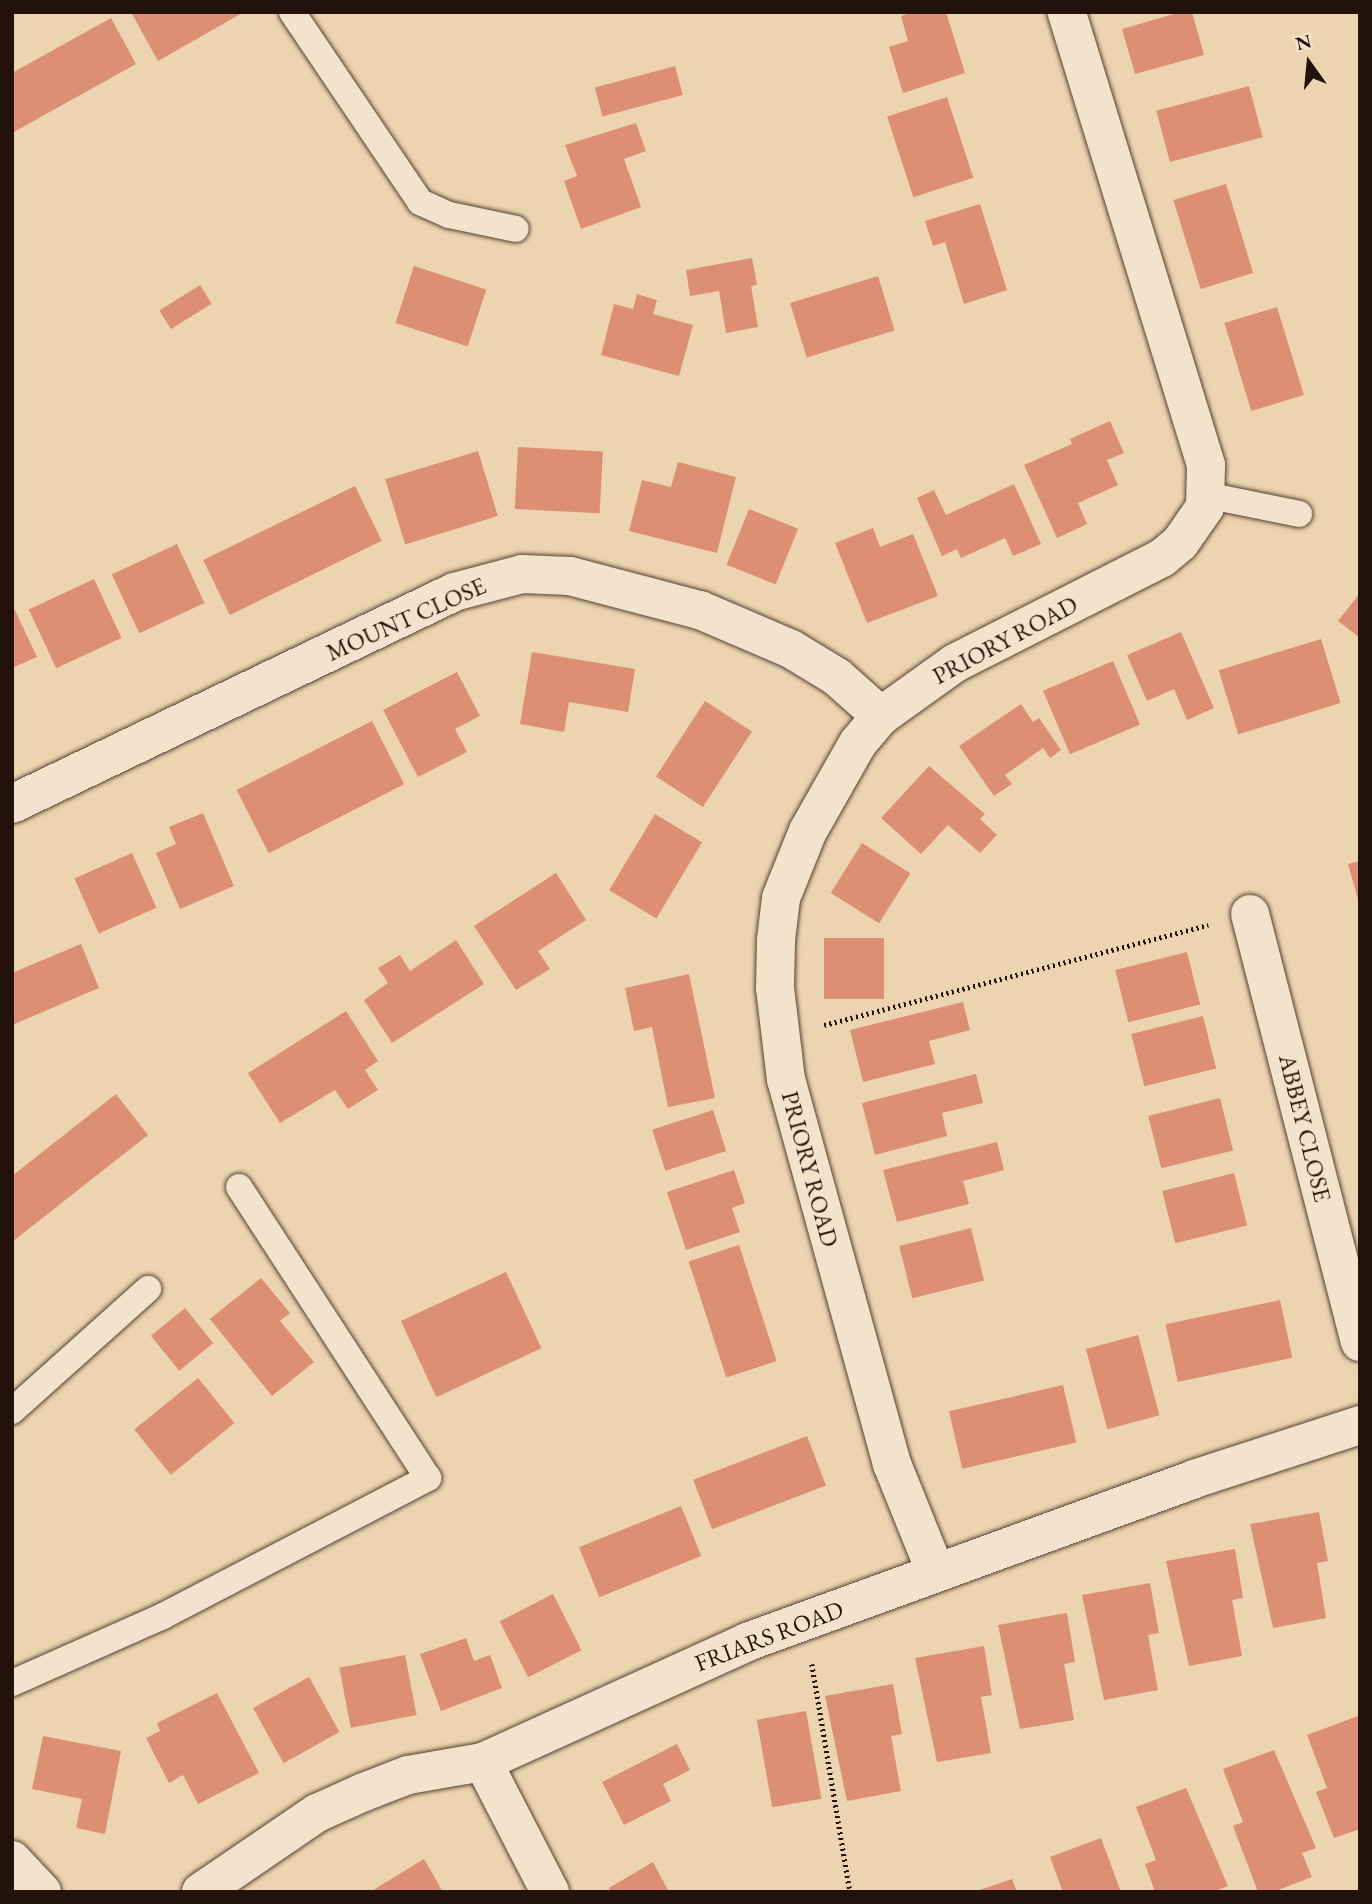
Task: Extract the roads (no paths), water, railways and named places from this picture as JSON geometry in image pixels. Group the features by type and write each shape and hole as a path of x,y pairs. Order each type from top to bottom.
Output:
{"street":[{"name":"PRIORY ROAD","path":"936,1573 892,1464 807,1159 779,1037 776,940 788,878 808,831 858,743 881,716 954,663 1162,558 1194,525 1206,495 1206,465 1067,12"},
{"name":"MOUNT CLOSE","path":"12,804 454,592 522,574 570,576 699,610 791,649 837,677 881,716"},
{"name":"ABBEY CLOSE","path":"1250,915 1360,1342"},
{"name":"FRIARS ROAD","path":"201,1892 317,1813 408,1775 483,1762 710,1658 804,1621 1194,1479 1360,1425"},
{"path":"483,1762 550,1892"},
{"path":"12,1860 43,1892"}],"lane":[{"path":"292,12 419,202 449,215 516,229"},
{"path":"1206,495 1299,514"},
{"path":"12,1683 163,1616 428,1478 239,1187"},
{"path":"12,1411 149,1289"}]}
